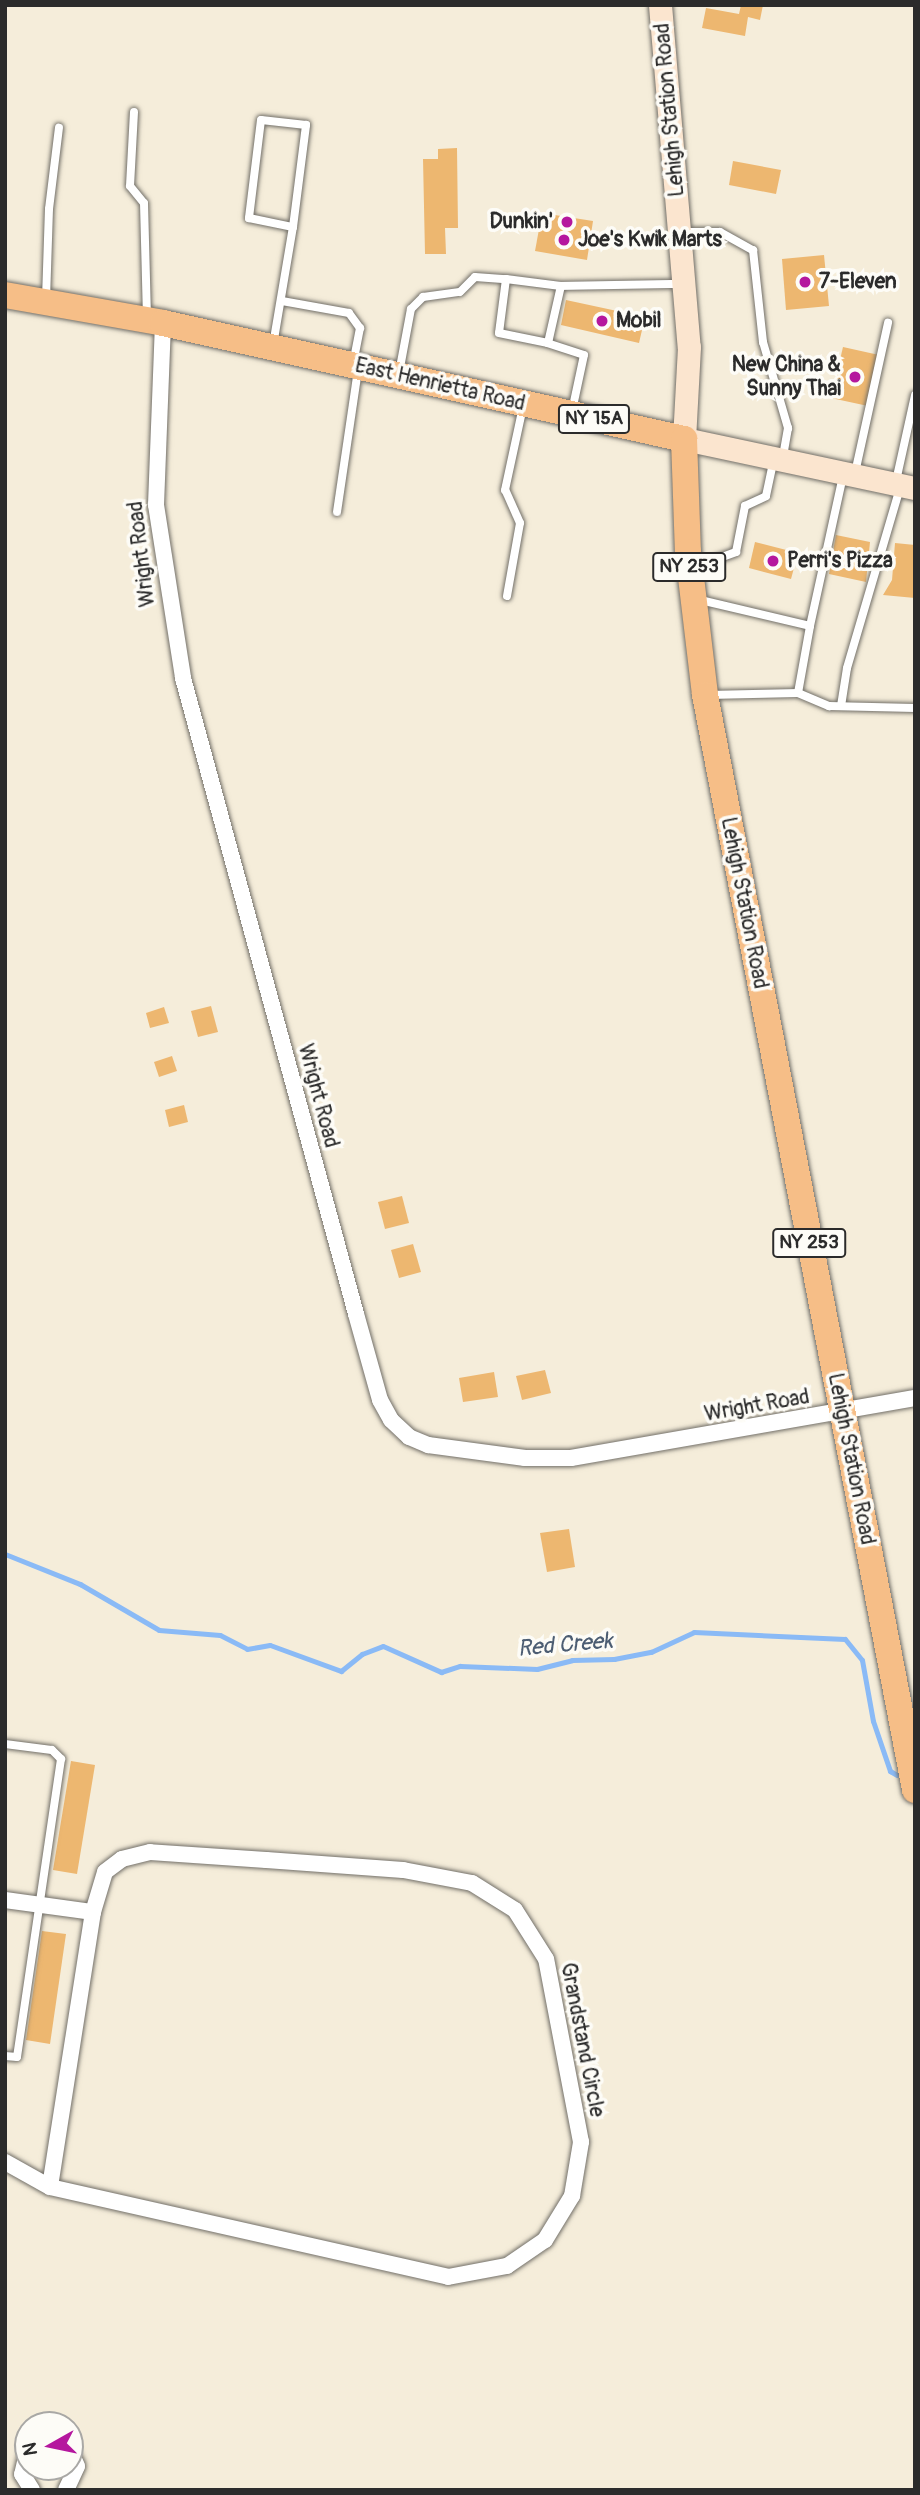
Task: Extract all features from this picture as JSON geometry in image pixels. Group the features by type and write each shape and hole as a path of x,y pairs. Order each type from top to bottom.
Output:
{"main road":[{"name":"Lehigh Station Road","path":"660,5 689,347 684,439 689,570 705,695 915,1790"},
{"name":"East Henrietta Road","path":"5,295 155,322 904,486"}],"street":[{"name":"Wright Road","path":"155,322 156,505 183,678 380,1400 391,1420 408,1437 429,1445 526,1458 571,1458 915,1398"},
{"name":"Grandstand Circle","path":"5,2162 50,2187 448,2277 507,2266 545,2240 572,2196 581,2142 546,1959 515,1910 472,1884 403,1870 150,1852 122,1859 105,1872 93,1912 50,2187"},
{"path":"5,1900 93,1912"}],"lane":[{"path":"134,112 130,186 144,203 155,322"},
{"path":"272,348 282,301 293,227 306,125 261,120 249,218 293,227"},
{"path":"46,302 49,209 59,128"},
{"path":"681,232 720,232 753,250 763,342 788,428 766,496 745,506 736,552 689,570"},
{"path":"399,376 411,309 422,298 460,292 475,277 561,286 685,284"},
{"path":"506,279 499,333 548,343 584,355 571,414"},
{"path":"548,343 561,286"},
{"path":"282,301 349,313 360,328 337,512"},
{"path":"798,693 810,626 888,323"},
{"path":"841,706 848,668 904,486 915,395"},
{"path":"507,596 520,523 505,488 523,404"},
{"path":"694,598 810,626"},
{"path":"705,695 798,693 841,706 915,708"},
{"path":"5,1744 52,1750 61,1759 17,2057 5,2056"}],"building":[{"path":"741,5 763,5 760,20 748,17 745,36 702,28 706,8 739,14"},
{"path":"457,148 458,228 445,228 446,254 425,254 423,159 438,159 438,149"},
{"path":"733,161 781,170 776,194 729,185"},
{"path":"542,213 593,221 587,260 535,251"},
{"name":"7-Eleven","path":"824,255 829,306 786,310 782,259"},
{"path":"566,300 645,317 639,343 561,325"},
{"name":"New China & Sunny Thai","path":"843,347 879,355 868,406 831,398"},
{"path":"836,535 870,542 866,582 829,574"},
{"name":"Perri's Pizza","path":"755,542 798,553 791,579 749,568"},
{"path":"895,543 915,545 915,598 883,595 892,580"},
{"path":"211,1006 218,1032 198,1037 191,1011"},
{"path":"164,1007 169,1023 150,1028 146,1013"},
{"path":"172,1056 177,1071 159,1077 154,1062"},
{"path":"184,1105 188,1122 169,1127 165,1110"},
{"path":"402,1196 409,1223 385,1229 378,1202"},
{"path":"413,1244 421,1272 399,1278 391,1250"},
{"path":"545,1370 551,1393 522,1400 516,1376"},
{"path":"494,1372 498,1397 463,1402 459,1378"},
{"path":"569,1529 575,1567 547,1572 540,1533"},
{"path":"71,1761 95,1765 77,1874 53,1870"},
{"path":"42,1931 66,1934 50,2044 26,2040"}],"waterway":[{"name":"Red Creek","path":"5,1554 80,1584 159,1630 220,1635 247,1649 270,1645 341,1671 362,1654 383,1646 441,1672 460,1666 537,1669 572,1660 614,1659 651,1652 694,1632 845,1639 862,1660 873,1721 890,1771 897,1775"}],"place":[{"name":"Dunkin'","path":"567,222"},
{"name":"Joe's Kwik Marts","path":"564,240"},
{"name":"7-Eleven","path":"805,282"},
{"name":"Mobil","path":"602,321"},
{"name":"New China & Sunny Thai","path":"855,377"},
{"name":"Perri's Pizza","path":"773,561"}]}
